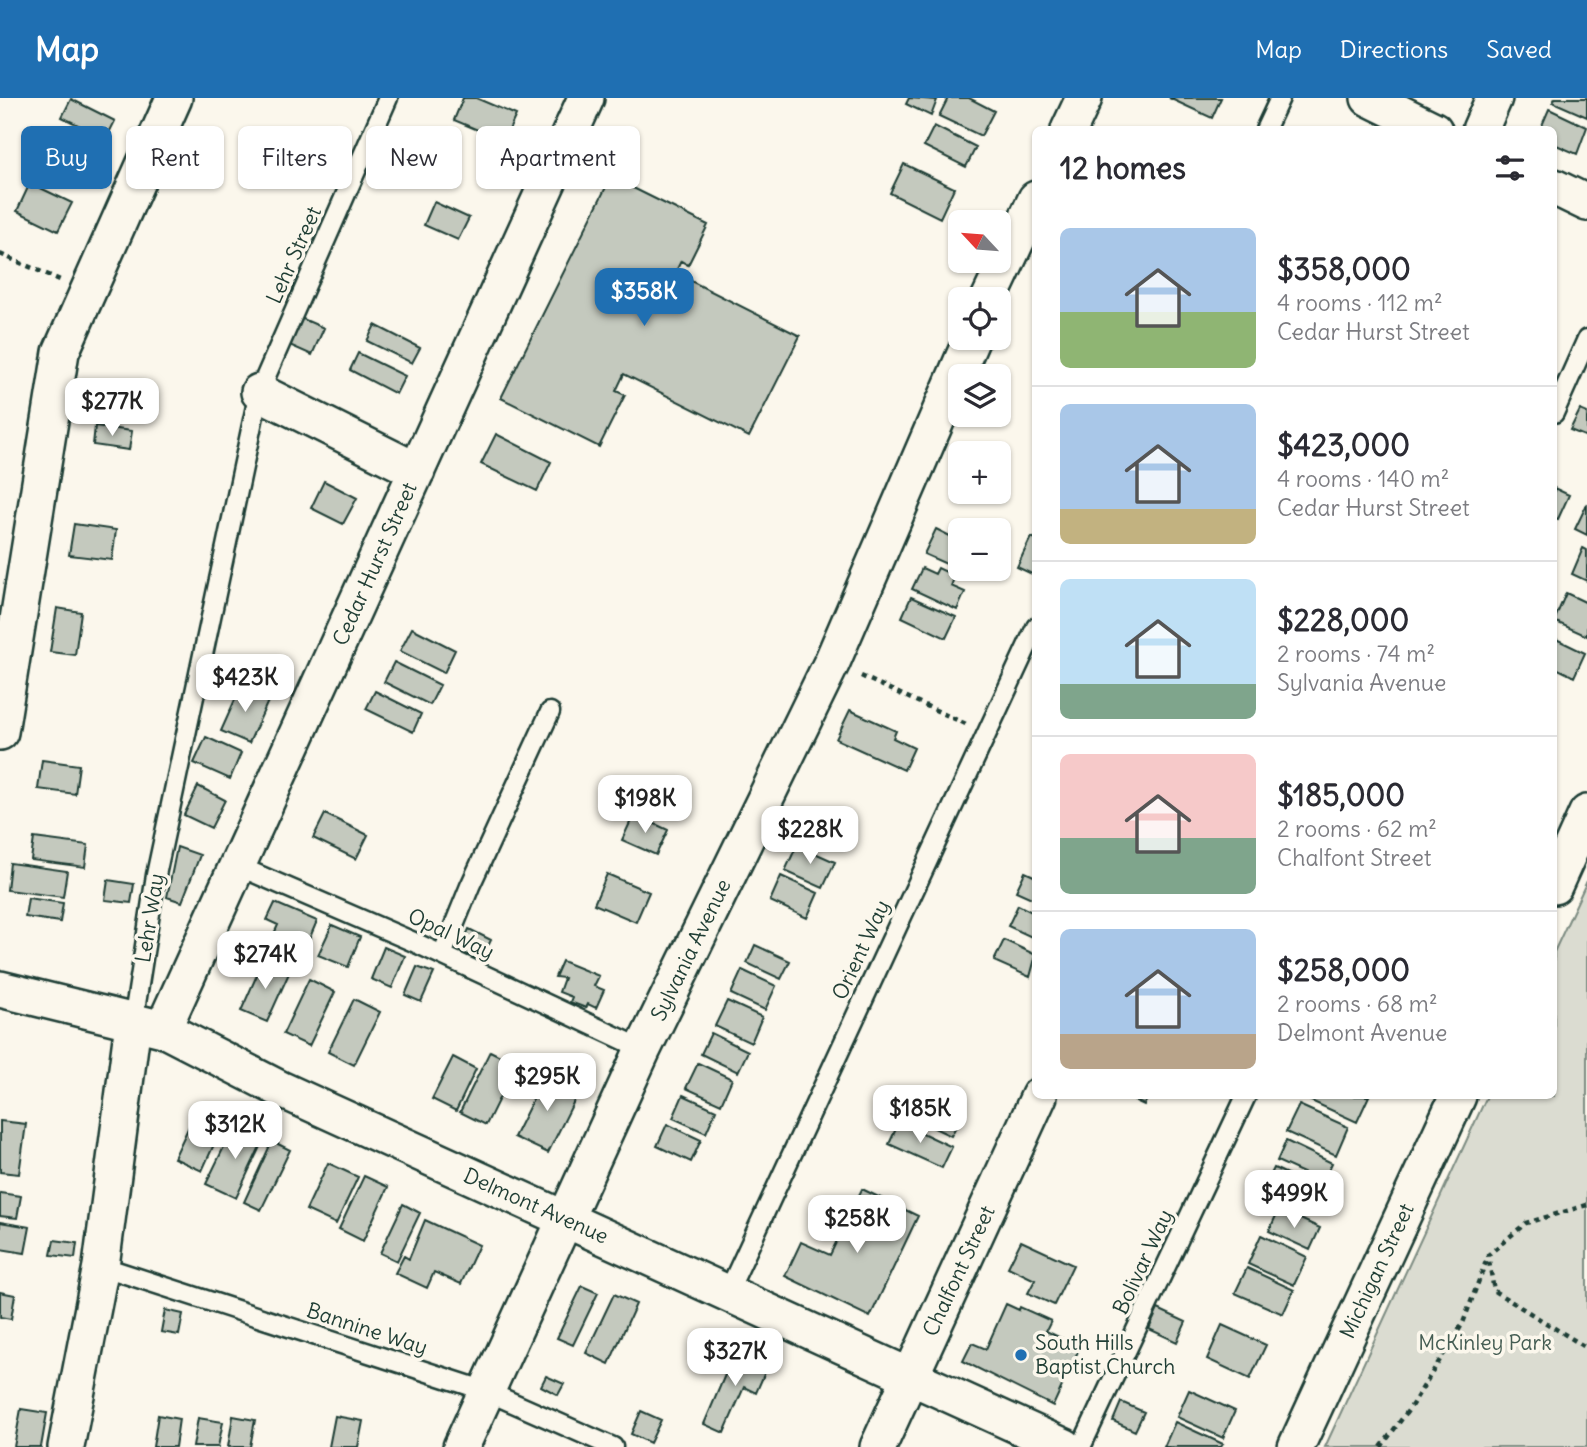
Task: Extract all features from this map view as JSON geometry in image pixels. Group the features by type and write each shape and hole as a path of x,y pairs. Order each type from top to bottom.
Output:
{"street":[{"path":"0,732 61,352 173,98"},
{"name":"Cedar Hurst Street","path":"148,1026 238,866 586,98"},
{"path":"1071,126 1084,98"},
{"path":"1369,98 1426,126"},
{"path":"1482,126 1494,98"},
{"path":"1557,188 1587,203"},
{"path":"995,287 1032,208"},
{"name":"Sylvania Avenue","path":"461,1447 643,1049 832,662 967,350"},
{"path":"259,393 417,471"},
{"path":"1557,879 1587,813"},
{"name":"Delmont Avenue","path":"0,989 148,1026 564,1220 728,1292 1065,1447"},
{"name":"Lehr Way","path":"66,1447 148,1026"},
{"name":"Chalfont Street","path":"878,1447 1038,1099"},
{"name":"Michigan Street","path":"1296,1447 1457,1099"}],"lane":[{"name":"Lehr Street","path":"259,393 388,98"},
{"path":"1267,126 1280,98"},
{"path":"1557,406 1587,339"},
{"name":"Lehr Way","path":"148,1026 156,875 259,393"},
{"name":"Orient Way","path":"728,1292 1032,636"},
{"path":"442,955 470,886 550,712"},
{"name":"Opal Way","path":"238,866 442,955 643,1049"},
{"name":"Bolivar Way","path":"1081,1447 1245,1099"},
{"name":"Bannine Way","path":"101,1266 486,1391 613,1447"}],"path":[{"path":"0,254 87,292"},
{"path":"832,662 987,734"},
{"path":"1382,1447 1410,1408 1463,1323 1488,1255 1526,1223 1587,1205"},
{"path":"1488,1255 1494,1291 1587,1348"}],"green space":[{"name":"McKinley Park","path":"1587,881 1587,1447 1325,1447 1486,1099 1557,1099 1557,946"}],"building":[{"path":"463,98 476,98 516,115 511,126 476,126 476,129 454,120"},
{"path":"909,98 937,100 931,116 906,104"},
{"path":"948,98 969,98 994,111 981,136 939,116"},
{"path":"1169,98 1221,98 1212,118"},
{"path":"1555,98 1587,98 1587,117 1553,102"},
{"path":"71,99 115,121 112,127 80,126 62,117"},
{"path":"1549,109 1587,127 1577,154 1557,145 1557,126 1542,126"},
{"path":"934,126 976,147 966,167 924,146"},
{"path":"904,164 954,188 940,218 890,193"},
{"path":"27,189 43,189 72,203 58,231 17,211"},
{"path":"605,189 635,189 708,225 688,265 681,261 675,273 800,336 749,437 624,374 616,391 625,395 599,447 501,398"},
{"path":"434,202 469,218 458,240 424,225"},
{"path":"296,316 324,328 312,355 285,343"},
{"path":"375,325 420,348 412,363 367,341"},
{"path":"358,353 405,376 396,394 350,370"},
{"path":"95,381 143,388 139,416 92,410"},
{"path":"1580,410 1587,413 1587,437 1570,430"},
{"path":"95,426 132,431 129,450 93,445"},
{"path":"496,434 551,462 537,491 481,464"},
{"path":"324,481 357,498 343,524 311,508"},
{"path":"1557,489 1569,495 1557,519"},
{"path":"1587,504 1587,535 1575,529"},
{"path":"74,524 116,530 112,560 69,555"},
{"path":"936,529 948,535 948,565 924,554"},
{"path":"1031,537 1032,537 1032,574 1017,567"},
{"path":"1583,548 1587,550 1587,581 1572,574"},
{"path":"922,568 935,574 938,568 948,573 948,581 953,581 951,586 965,592 957,610 912,589"},
{"path":"1566,593 1587,603 1587,636 1557,622 1557,614"},
{"path":"911,597 956,617 946,638 902,617"},
{"path":"57,608 81,612 75,655 50,652"},
{"path":"412,628 455,650 444,673 400,651"},
{"path":"1557,639 1585,653 1574,677 1557,668"},
{"path":"394,662 440,685 430,705 384,682"},
{"path":"242,684 270,697 249,743 221,731"},
{"path":"375,691 421,714 413,732 366,709"},
{"path":"850,710 896,731 893,738 914,748 904,770 836,739"},
{"path":"206,737 241,753 230,779 194,763"},
{"path":"42,760 79,765 75,794 38,789"},
{"path":"198,786 225,800 211,828 184,815"},
{"path":"325,814 368,835 356,859 313,838"},
{"path":"634,814 668,830 656,855 622,840"},
{"path":"34,838 88,845 85,867 31,860"},
{"path":"797,845 835,862 823,888 785,871"},
{"path":"177,847 200,855 182,902 167,897"},
{"path":"10,863 67,871 63,897 7,890"},
{"path":"1025,872 1032,875 1032,898 1016,891"},
{"path":"607,874 649,892 636,922 594,904"},
{"path":"781,876 818,893 807,918 770,901"},
{"path":"108,880 134,884 131,903 105,900"},
{"path":"28,898 63,903 60,922 25,917"},
{"path":"275,903 317,921 305,949 273,936 278,925 267,920"},
{"path":"1018,905 1032,912 1032,937 1008,926"},
{"path":"332,925 360,937 348,967 318,955"},
{"path":"469,929 491,940 481,961 459,951"},
{"path":"1004,940 1032,953 1030,977 994,961"},
{"path":"755,945 790,961 781,979 747,963"},
{"path":"384,947 405,956 392,988 371,979"},
{"path":"264,959 290,971 267,1022 241,1011"},
{"path":"562,961 599,976 594,986 604,990 596,1008 588,1004 586,1008 570,1002 572,997 559,992 564,978 555,977"},
{"path":"417,967 434,973 421,1002 405,995"},
{"path":"742,970 776,986 765,1010 731,994"},
{"path":"309,979 335,992 309,1046 283,1034"},
{"path":"354,999 380,1012 354,1065 328,1052"},
{"path":"727,1001 762,1017 751,1043 715,1026"},
{"path":"711,1033 748,1051 738,1072 701,1054"},
{"path":"490,1051 516,1064 486,1125 460,1112"},
{"path":"453,1057 476,1069 456,1111 432,1099"},
{"path":"698,1063 732,1079 721,1104 686,1088"},
{"path":"546,1073 580,1089 548,1153 514,1137"},
{"path":"683,1095 716,1110 706,1133 673,1118"},
{"path":"1131,1099 1147,1099 1144,1105"},
{"path":"1310,1099 1368,1099 1357,1122"},
{"path":"919,1100 960,1119 951,1136 911,1117"},
{"path":"199,1105 226,1118 202,1171 174,1158"},
{"path":"1299,1105 1348,1127 1336,1155 1286,1132"},
{"path":"0,1121 26,1124 19,1174 0,1172"},
{"path":"899,1122 952,1147 942,1168 889,1144"},
{"path":"235,1124 264,1138 236,1198 206,1184"},
{"path":"667,1124 701,1140 691,1162 657,1146"},
{"path":"272,1141 290,1150 261,1210 244,1202"},
{"path":"1286,1141 1332,1163 1323,1182 1277,1161"},
{"path":"328,1163 358,1177 336,1224 306,1210"},
{"path":"1274,1168 1319,1189 1307,1216 1261,1195"},
{"path":"364,1176 388,1187 363,1241 339,1229"},
{"path":"862,1189 918,1216 870,1317 785,1276 801,1242 830,1255"},
{"path":"0,1193 21,1196 17,1218 0,1216"},
{"path":"403,1204 420,1213 397,1261 380,1253"},
{"path":"1279,1209 1320,1228 1310,1250 1269,1231"},
{"path":"425,1220 479,1245 461,1284 434,1272 427,1288 395,1273 404,1256 409,1259"},
{"path":"0,1222 30,1227 25,1253 0,1249"},
{"path":"1261,1235 1307,1257 1294,1285 1248,1264"},
{"path":"54,1240 77,1243 75,1258 51,1255"},
{"path":"1021,1241 1073,1265 1054,1305 1028,1293 1035,1280 1008,1267"},
{"path":"1247,1268 1294,1290 1283,1314 1235,1293"},
{"path":"582,1286 598,1293 573,1345 557,1338"},
{"path":"0,1292 15,1295 11,1319 0,1317"},
{"path":"614,1294 636,1304 609,1364 586,1353"},
{"name":"South Hills Baptist Church","path":"1006,1304 1019,1310 1020,1307 1051,1321 1046,1331 1080,1347 1053,1406 963,1361 972,1343 986,1349"},
{"path":"1158,1309 1186,1322 1177,1342 1149,1329"},
{"path":"165,1310 183,1314 179,1335 161,1332"},
{"path":"1222,1325 1266,1345 1250,1379 1207,1359"},
{"path":"736,1349 769,1363 756,1393 744,1387 724,1433 704,1424"},
{"path":"546,1376 564,1384 558,1395 541,1386"},
{"path":"1189,1390 1235,1411 1223,1438 1177,1417"},
{"path":"1121,1402 1144,1412 1135,1431 1113,1421"},
{"path":"21,1409 47,1413 41,1447 14,1447"},
{"path":"641,1411 661,1420 650,1443 631,1434"},
{"path":"158,1415 179,1419 175,1447 153,1447"},
{"path":"233,1416 255,1420 250,1447 228,1447"},
{"path":"335,1416 363,1421 358,1447 329,1447"},
{"path":"198,1418 223,1422 218,1447 193,1447"},
{"path":"1175,1422 1223,1444 1221,1447 1164,1447"}],"place":[{"name":"South Hills Baptist Church","path":"1021,1355"}]}
